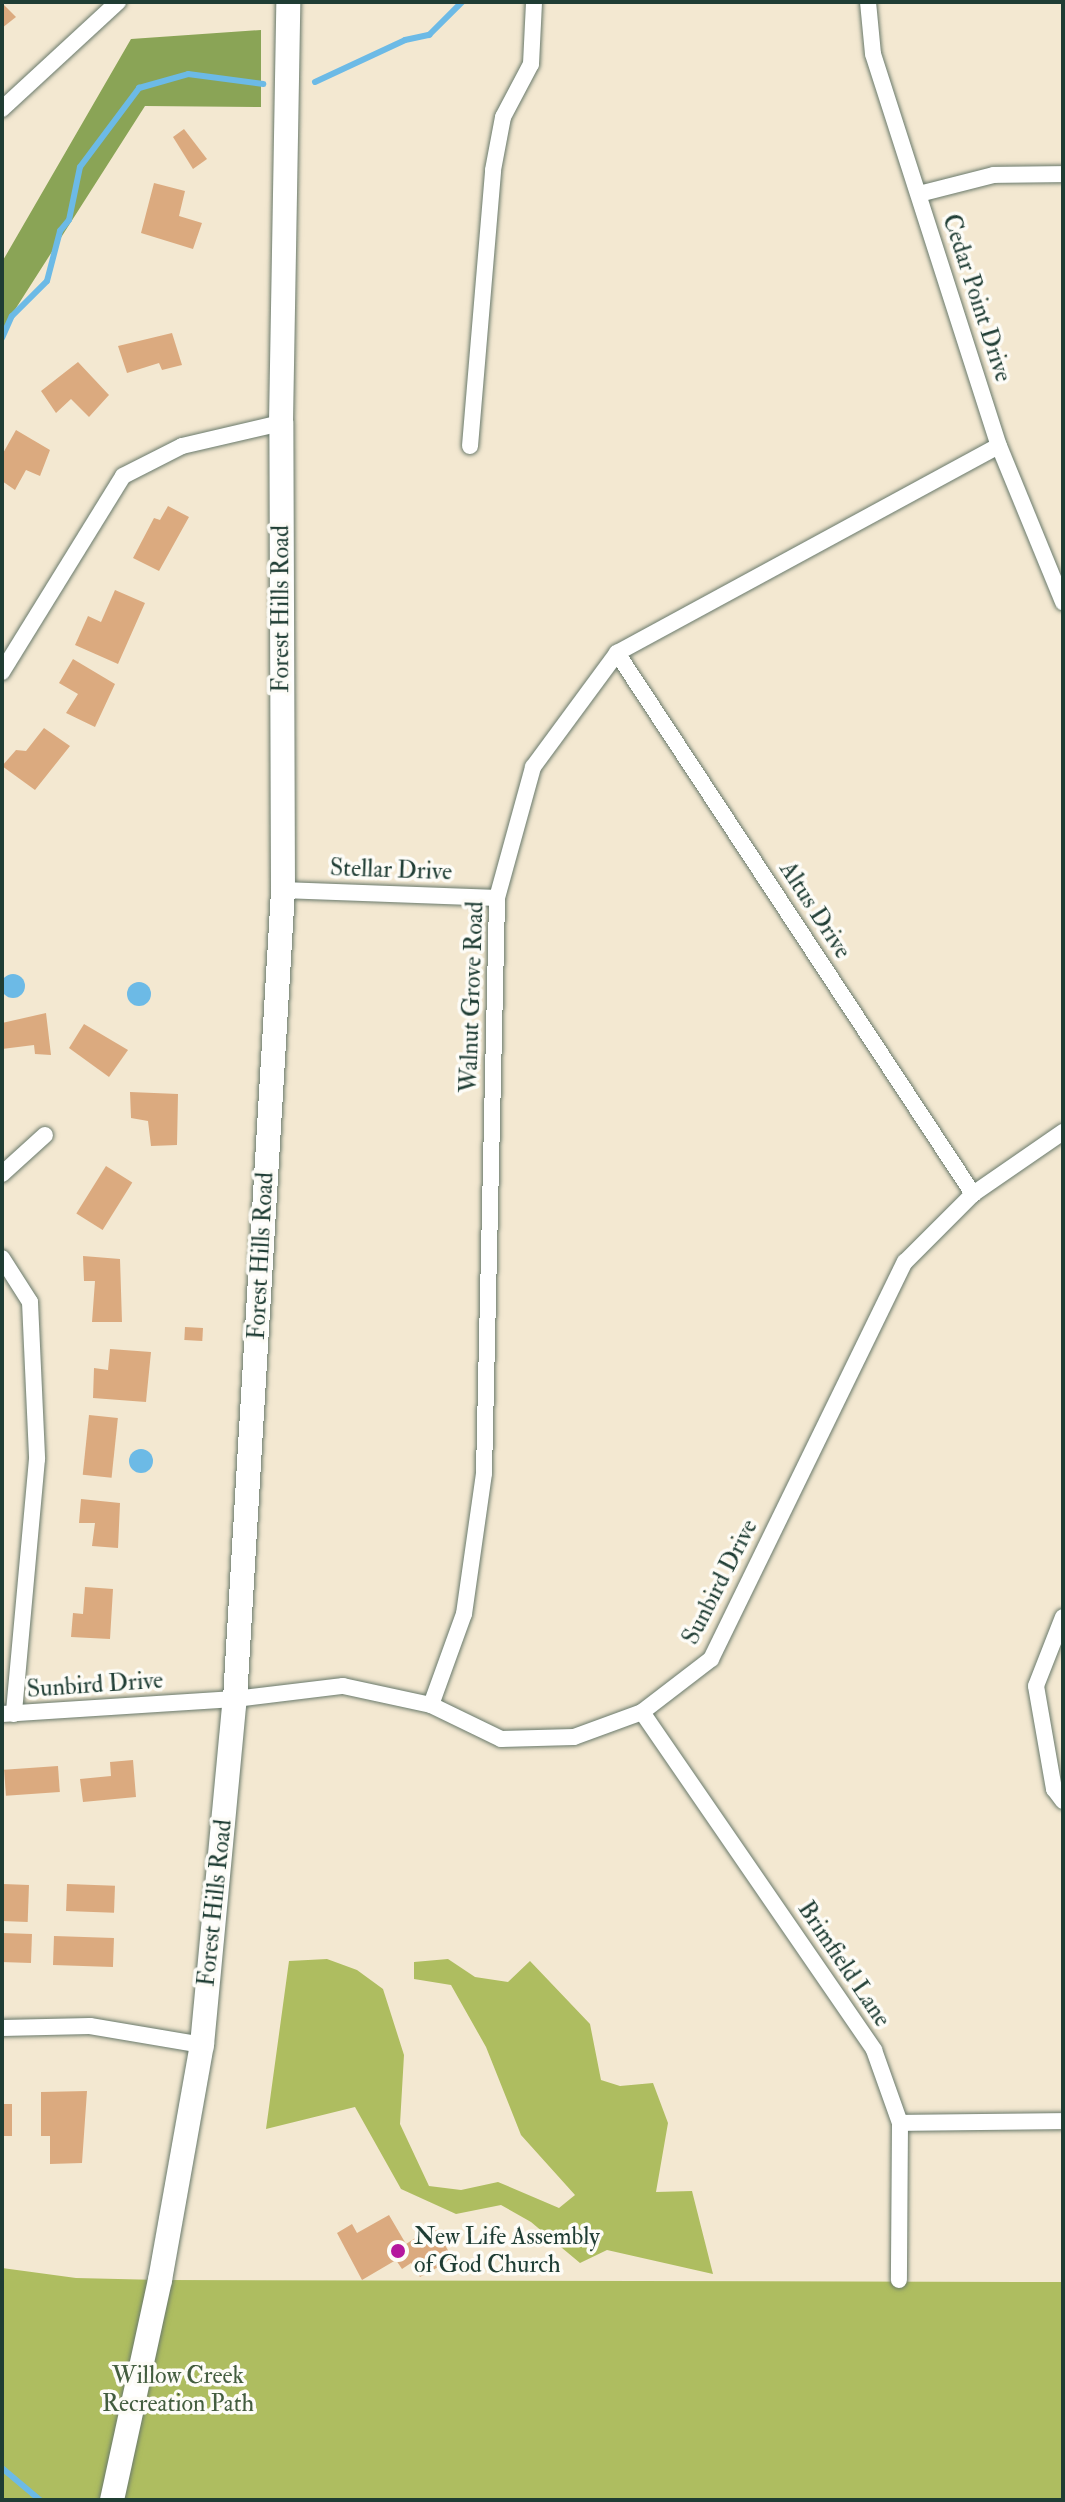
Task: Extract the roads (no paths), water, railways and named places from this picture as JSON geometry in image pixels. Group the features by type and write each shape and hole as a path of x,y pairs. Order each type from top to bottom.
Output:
{"street":[{"path":"2,109 118,2"},
{"name":"Forest Hills Road","path":"112,2500 160,2280 202,2045 235,1699 283,890 281,423 288,2"},
{"path":"470,446 493,170 503,117 531,64 534,2"},
{"name":"Cedar Point Drive","path":"868,2 873,54 999,446 1063,602"},
{"path":"919,194 994,175 1063,174"},
{"path":"2,672 123,476 182,446 281,423"},
{"name":"Walnut Grove Road","path":"431,1705 464,1614 484,1473 497,898 533,767 617,653 999,446"},
{"name":"Altus Drive","path":"617,653 973,1194"},
{"name":"Stellar Drive","path":"283,890 497,898"},
{"name":"Sunbird Drive","path":"8,1714 235,1699 343,1686 431,1705 501,1739 574,1737 642,1712 711,1659 905,1262 973,1194 1063,1132"},
{"path":"2,1174 45,1135"},
{"path":"2,1258 30,1302 37,1459 8,1714"},
{"path":"1063,1617 1036,1686 1054,1789 1063,1801"},
{"name":"Brimfield Lane","path":"642,1712 874,2050 900,2123 899,2280"},
{"path":"2,2028 90,2026 202,2045"},
{"path":"900,2123 1063,2121"}],"water":[{"path":"13,974 21,978 25,986 21,994 13,998 5,994 1,986 5,978"},
{"path":"139,982 147,986 151,994 147,1002 139,1006 131,1002 127,994 131,986"},
{"path":"141,1449 149,1453 153,1461 149,1469 141,1473 133,1469 129,1461 133,1453"}],"waterway":[{"path":"315,82 405,40 429,35 462,2"},
{"path":"2,338 12,316 47,281 60,231 69,220 80,167 139,88 188,74 263,84"},
{"path":"2,2468 40,2500"}],"place":[{"name":"New Life Assembly of God Church","path":"398,2251"}],"park label":[{"name":"Willow Creek Recreation Path","path":"178,2390"}]}
